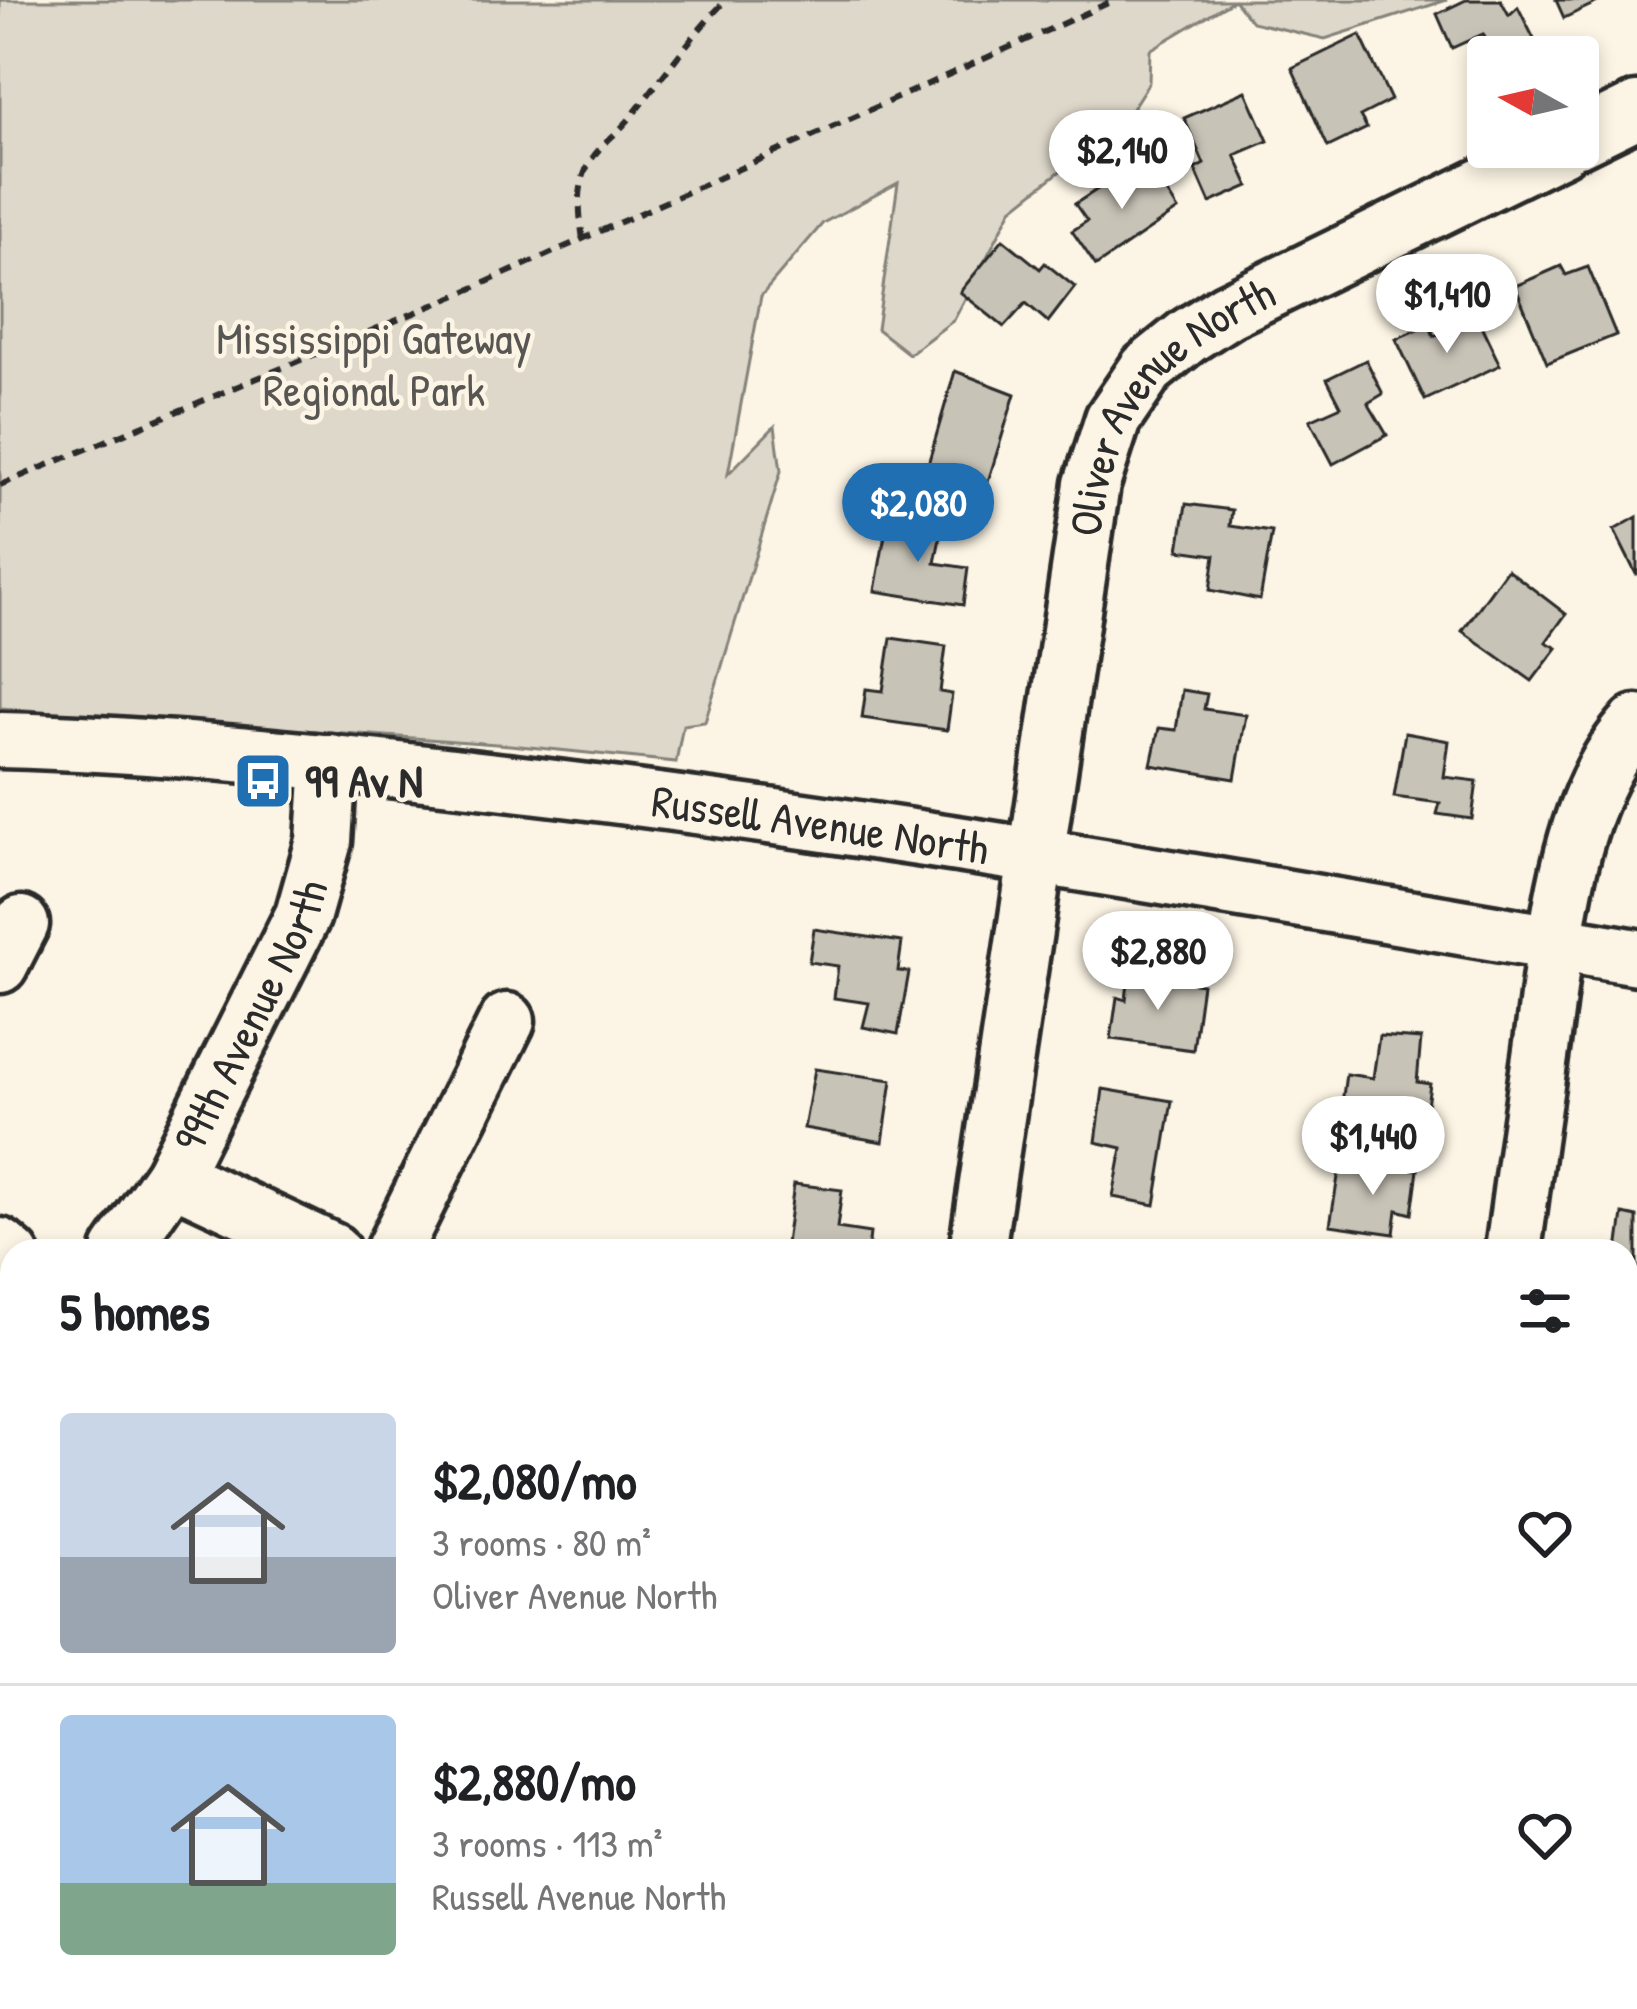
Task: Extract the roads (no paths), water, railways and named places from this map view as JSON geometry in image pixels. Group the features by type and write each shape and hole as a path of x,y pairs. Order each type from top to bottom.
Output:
{"street":[{"path":"1599,129 1637,110"},
{"name":"Oliver Avenue North","path":"979,1239 1092,484 1114,418 1147,369 1226,311 1519,168"},
{"path":"1515,1239 1556,943 1581,827 1600,774 1637,723"},
{"name":"Russell Avenue North","path":"0,740 328,762 668,800 1037,854 1637,957"},
{"name":"99th Avenue North","path":"129,1239 172,1177 303,915 324,841 328,762"},
{"path":"399,1239 507,1021"},
{"path":"172,1177 306,1239"}],"place":[{"name":"99 Av N","path":"263,781"}],"park label":[{"name":"Mississippi Gateway Regional Park","path":"374,364"}]}
